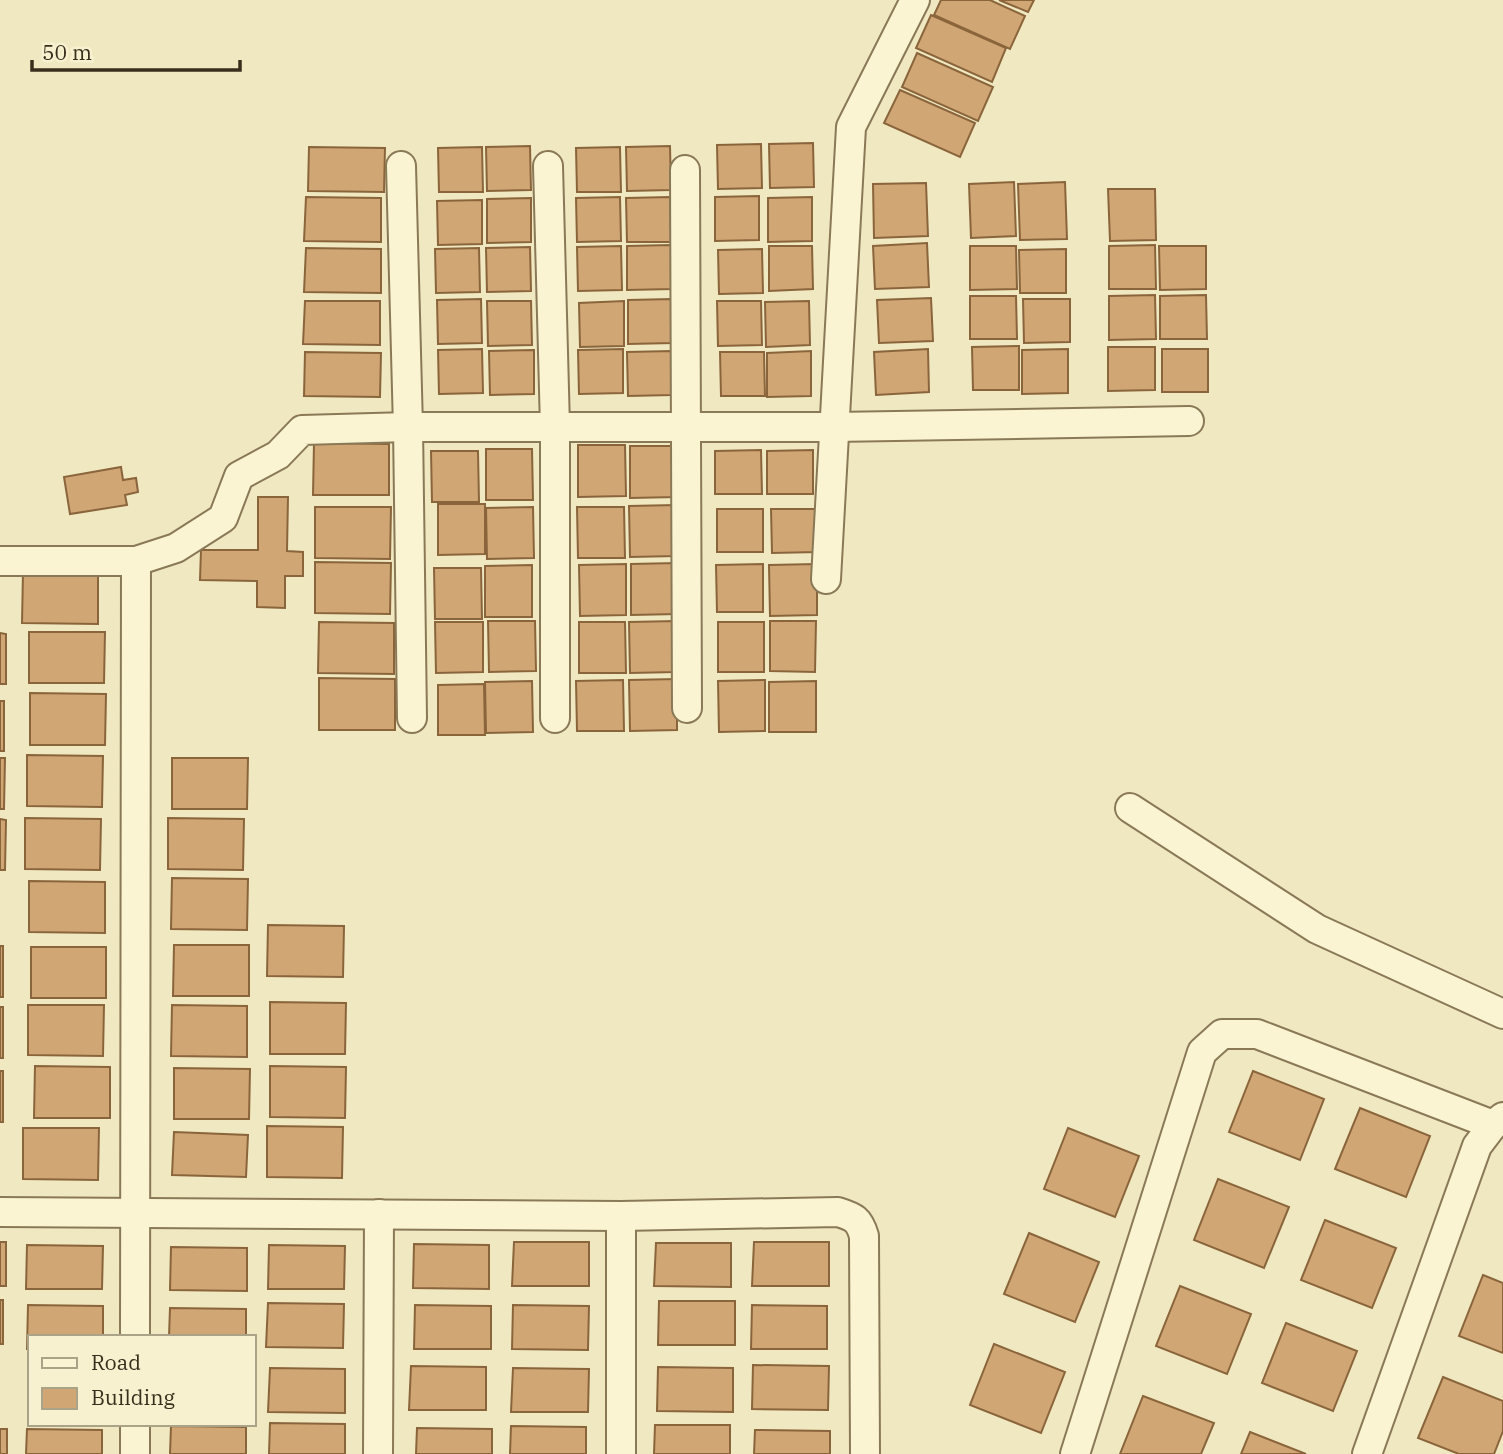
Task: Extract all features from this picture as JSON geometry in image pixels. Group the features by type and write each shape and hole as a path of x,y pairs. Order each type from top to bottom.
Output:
{"street":[{"path":"826,579 851,127 915,0"},
{"path":"401,166 412,718"},
{"path":"548,166 555,427 555,718"},
{"path":"685,170 687,708"},
{"path":"0,561 136,561 176,548 223,518 239,476 278,455 302,430 408,427 834,427 1189,421"},
{"path":"135,1335 136,561"},
{"path":"1130,808 1317,929 1503,1014"},
{"path":"1075,1454 1202,1052 1222,1034 1257,1034 1498,1121 1477,1146 1367,1454"},
{"path":"0,1212 621,1216 838,1212 854,1217 864,1236 865,1454"},
{"path":"378,1454 379,1214"},
{"path":"621,1216 621,1454"},
{"path":"135,1426 135,1454"}],"building":[{"path":"941,0 990,0 1025,16 1010,49 934,15"},
{"path":"999,0 1034,0 1028,12"},
{"path":"931,15 1006,48 992,82 916,48"},
{"path":"917,53 993,87 978,121 902,87"},
{"path":"900,90 975,123 960,157 884,123"},
{"path":"813,143 814,187 770,188 769,144"},
{"path":"761,144 762,188 718,189 717,145"},
{"path":"530,146 531,190 487,191 486,147"},
{"path":"670,146 671,190 627,191 626,147"},
{"path":"309,147 385,148 384,192 308,191"},
{"path":"482,147 483,192 439,192 438,148"},
{"path":"620,147 621,192 577,192 576,148"},
{"path":"1014,182 1016,236 971,238 969,184"},
{"path":"1065,182 1067,239 1020,240 1018,184"},
{"path":"926,183 928,236 874,238 873,184"},
{"path":"1108,189 1155,189 1156,240 1110,241"},
{"path":"759,196 759,240 715,241 715,197"},
{"path":"306,197 381,198 381,242 304,241"},
{"path":"620,197 621,241 577,242 576,198"},
{"path":"670,197 671,242 627,242 626,198"},
{"path":"812,197 812,241 768,242 768,198"},
{"path":"531,198 531,242 487,243 487,199"},
{"path":"482,200 482,244 438,245 437,201"},
{"path":"927,243 929,287 875,289 873,246"},
{"path":"671,245 672,289 627,290 627,246"},
{"path":"1155,245 1156,289 1109,289 1109,246"},
{"path":"621,246 622,290 578,291 577,247"},
{"path":"769,246 812,246 813,289 769,291"},
{"path":"970,246 1016,246 1017,289 970,290"},
{"path":"1159,246 1206,246 1206,289 1160,290"},
{"path":"530,247 531,291 487,292 486,248"},
{"path":"306,248 381,249 381,293 304,292"},
{"path":"479,248 480,292 436,293 435,249"},
{"path":"762,249 763,293 719,294 718,250"},
{"path":"1066,249 1066,293 1020,293 1019,250"},
{"path":"1155,295 1156,339 1109,340 1109,296"},
{"path":"1206,295 1207,339 1160,339 1160,296"},
{"path":"970,296 1016,296 1017,339 970,339"},
{"path":"931,298 933,341 879,343 877,300"},
{"path":"481,299 482,343 438,344 437,300"},
{"path":"672,299 673,343 628,344 628,300"},
{"path":"1023,299 1070,299 1070,342 1024,343"},
{"path":"305,301 380,301 380,345 303,344"},
{"path":"487,301 531,301 532,345 488,346"},
{"path":"624,301 624,346 580,347 579,303"},
{"path":"717,301 761,301 762,345 718,346"},
{"path":"809,301 810,345 766,347 765,302"},
{"path":"1019,346 1019,390 973,390 972,347"},
{"path":"1108,347 1155,347 1155,390 1108,391"},
{"path":"482,349 483,393 439,394 438,350"},
{"path":"623,349 623,393 579,394 578,350"},
{"path":"928,349 929,392 876,395 874,352"},
{"path":"1068,349 1068,393 1022,394 1022,350"},
{"path":"1162,349 1208,349 1208,392 1162,392"},
{"path":"534,350 534,394 490,395 489,351"},
{"path":"671,351 672,395 628,396 627,352"},
{"path":"811,351 811,396 767,397 767,353"},
{"path":"305,352 381,353 380,397 304,396"},
{"path":"720,352 764,352 765,396 721,396"},
{"path":"314,443 389,444 389,495 313,495"},
{"path":"578,445 625,445 626,496 578,497"},
{"path":"630,446 676,446 677,497 630,498"},
{"path":"486,449 532,449 533,500 486,500"},
{"path":"761,450 762,494 715,494 715,451"},
{"path":"813,450 813,494 767,494 767,451"},
{"path":"431,451 478,451 479,502 432,502"},
{"path":"121,467 123,480 136,478 138,492 125,495 127,505 70,514 64,477"},
{"path":"258,497 288,497 287,551 303,552 303,576 285,576 285,608 257,607 257,581 200,580 201,550 258,550"},
{"path":"438,504 485,504 485,554 438,555"},
{"path":"676,505 676,556 630,557 629,506"},
{"path":"315,507 391,507 390,559 315,558"},
{"path":"533,507 534,558 487,559 486,508"},
{"path":"577,507 624,507 625,558 578,558"},
{"path":"717,509 763,509 763,552 717,552"},
{"path":"771,509 817,509 818,552 772,553"},
{"path":"315,562 391,563 390,614 315,613"},
{"path":"677,563 678,614 631,615 631,564"},
{"path":"626,564 626,615 580,616 579,565"},
{"path":"763,564 763,612 717,612 716,565"},
{"path":"817,564 817,615 770,616 769,565"},
{"path":"532,565 532,617 485,617 485,566"},
{"path":"434,568 481,568 482,619 435,619"},
{"path":"23,572 98,572 98,624 22,623"},
{"path":"488,621 535,621 536,671 489,672"},
{"path":"676,621 676,672 630,673 629,622"},
{"path":"770,621 816,621 815,672 770,671"},
{"path":"319,622 394,623 394,674 318,673"},
{"path":"435,622 483,622 483,672 436,673"},
{"path":"579,622 625,622 626,673 579,673"},
{"path":"718,622 764,622 764,672 718,672"},
{"path":"29,632 105,632 104,683 29,683"},
{"path":"0,633 6,634 6,684 0,684"},
{"path":"319,678 395,679 395,730 319,730"},
{"path":"677,679 677,730 630,731 629,680"},
{"path":"623,680 624,731 577,731 576,681"},
{"path":"765,680 765,731 719,732 718,681"},
{"path":"532,681 533,732 486,733 485,682"},
{"path":"816,681 816,732 769,732 769,682"},
{"path":"484,684 485,735 438,735 438,685"},
{"path":"30,693 106,694 105,745 30,745"},
{"path":"0,701 4,701 4,751 0,751"},
{"path":"27,755 103,756 102,807 27,806"},
{"path":"0,758 5,758 4,809 0,809"},
{"path":"172,758 248,758 247,809 172,809"},
{"path":"25,818 101,819 100,870 25,869"},
{"path":"168,818 244,819 243,870 168,869"},
{"path":"0,819 6,820 5,870 0,870"},
{"path":"172,878 248,879 247,930 171,929"},
{"path":"29,881 105,882 105,933 29,932"},
{"path":"268,925 344,926 343,977 267,976"},
{"path":"174,945 249,945 249,996 173,996"},
{"path":"0,946 3,946 3,997 0,997"},
{"path":"31,947 106,947 106,998 31,998"},
{"path":"270,1002 346,1003 345,1054 270,1054"},
{"path":"28,1005 104,1005 103,1056 28,1055"},
{"path":"172,1005 247,1006 247,1057 171,1056"},
{"path":"0,1007 3,1007 3,1058 0,1058"},
{"path":"35,1066 110,1067 110,1118 34,1118"},
{"path":"270,1066 346,1067 345,1118 270,1117"},
{"path":"174,1068 250,1069 249,1119 174,1119"},
{"path":"0,1071 3,1071 3,1122 0,1122"},
{"path":"1253,1071 1324,1099 1300,1160 1229,1132"},
{"path":"1360,1108 1430,1136 1406,1197 1335,1169"},
{"path":"267,1126 343,1127 342,1178 267,1177"},
{"path":"23,1128 99,1128 98,1180 23,1179"},
{"path":"1068,1128 1139,1156 1115,1217 1044,1189"},
{"path":"174,1132 248,1135 246,1177 172,1175"},
{"path":"1218,1179 1289,1207 1264,1268 1194,1240"},
{"path":"1325,1220 1396,1248 1372,1308 1301,1280"},
{"path":"1029,1233 1099,1262 1075,1322 1004,1294"},
{"path":"0,1242 6,1242 6,1286 0,1286"},
{"path":"514,1242 589,1242 589,1286 512,1286"},
{"path":"754,1242 829,1242 829,1286 752,1286"},
{"path":"656,1243 731,1243 731,1287 654,1286"},
{"path":"414,1244 489,1245 489,1289 413,1288"},
{"path":"27,1245 103,1246 102,1289 26,1289"},
{"path":"269,1245 345,1246 344,1289 268,1289"},
{"path":"171,1247 247,1248 247,1291 170,1290"},
{"path":"1483,1275 1503,1283 1503,1353 1459,1336"},
{"path":"1180,1286 1251,1314 1227,1374 1156,1346"},
{"path":"0,1300 3,1300 3,1344 0,1344"},
{"path":"659,1301 735,1301 735,1345 658,1345"},
{"path":"268,1303 344,1304 343,1348 266,1347"},
{"path":"28,1305 103,1306 103,1335 28,1335 27,1349"},
{"path":"415,1305 491,1306 491,1349 414,1349"},
{"path":"513,1305 589,1306 588,1350 512,1349"},
{"path":"752,1305 827,1306 827,1349 751,1349"},
{"path":"170,1308 246,1309 246,1335 169,1335"},
{"path":"1286,1323 1357,1351 1333,1411 1262,1383"},
{"path":"994,1344 1065,1372 1041,1433 970,1405"},
{"path":"753,1365 829,1366 828,1410 752,1409"},
{"path":"411,1366 486,1367 486,1410 409,1410"},
{"path":"658,1367 733,1368 733,1412 657,1411"},
{"path":"270,1368 345,1369 345,1413 268,1412"},
{"path":"513,1368 589,1369 588,1412 511,1412"},
{"path":"1443,1377 1503,1401 1503,1431 1494,1454 1459,1454 1418,1438"},
{"path":"1143,1396 1214,1423 1201,1454 1120,1454"},
{"path":"270,1423 345,1424 345,1454 269,1454"},
{"path":"655,1425 730,1425 730,1454 654,1454"},
{"path":"171,1426 246,1427 246,1454 170,1454"},
{"path":"511,1426 586,1427 586,1454 510,1454"},
{"path":"417,1428 492,1429 492,1454 416,1454"},
{"path":"0,1429 7,1429 7,1454 0,1454"},
{"path":"27,1429 102,1430 102,1454 26,1454"},
{"path":"755,1430 830,1431 830,1454 754,1454"},
{"path":"1250,1432 1306,1454 1241,1454"}]}
